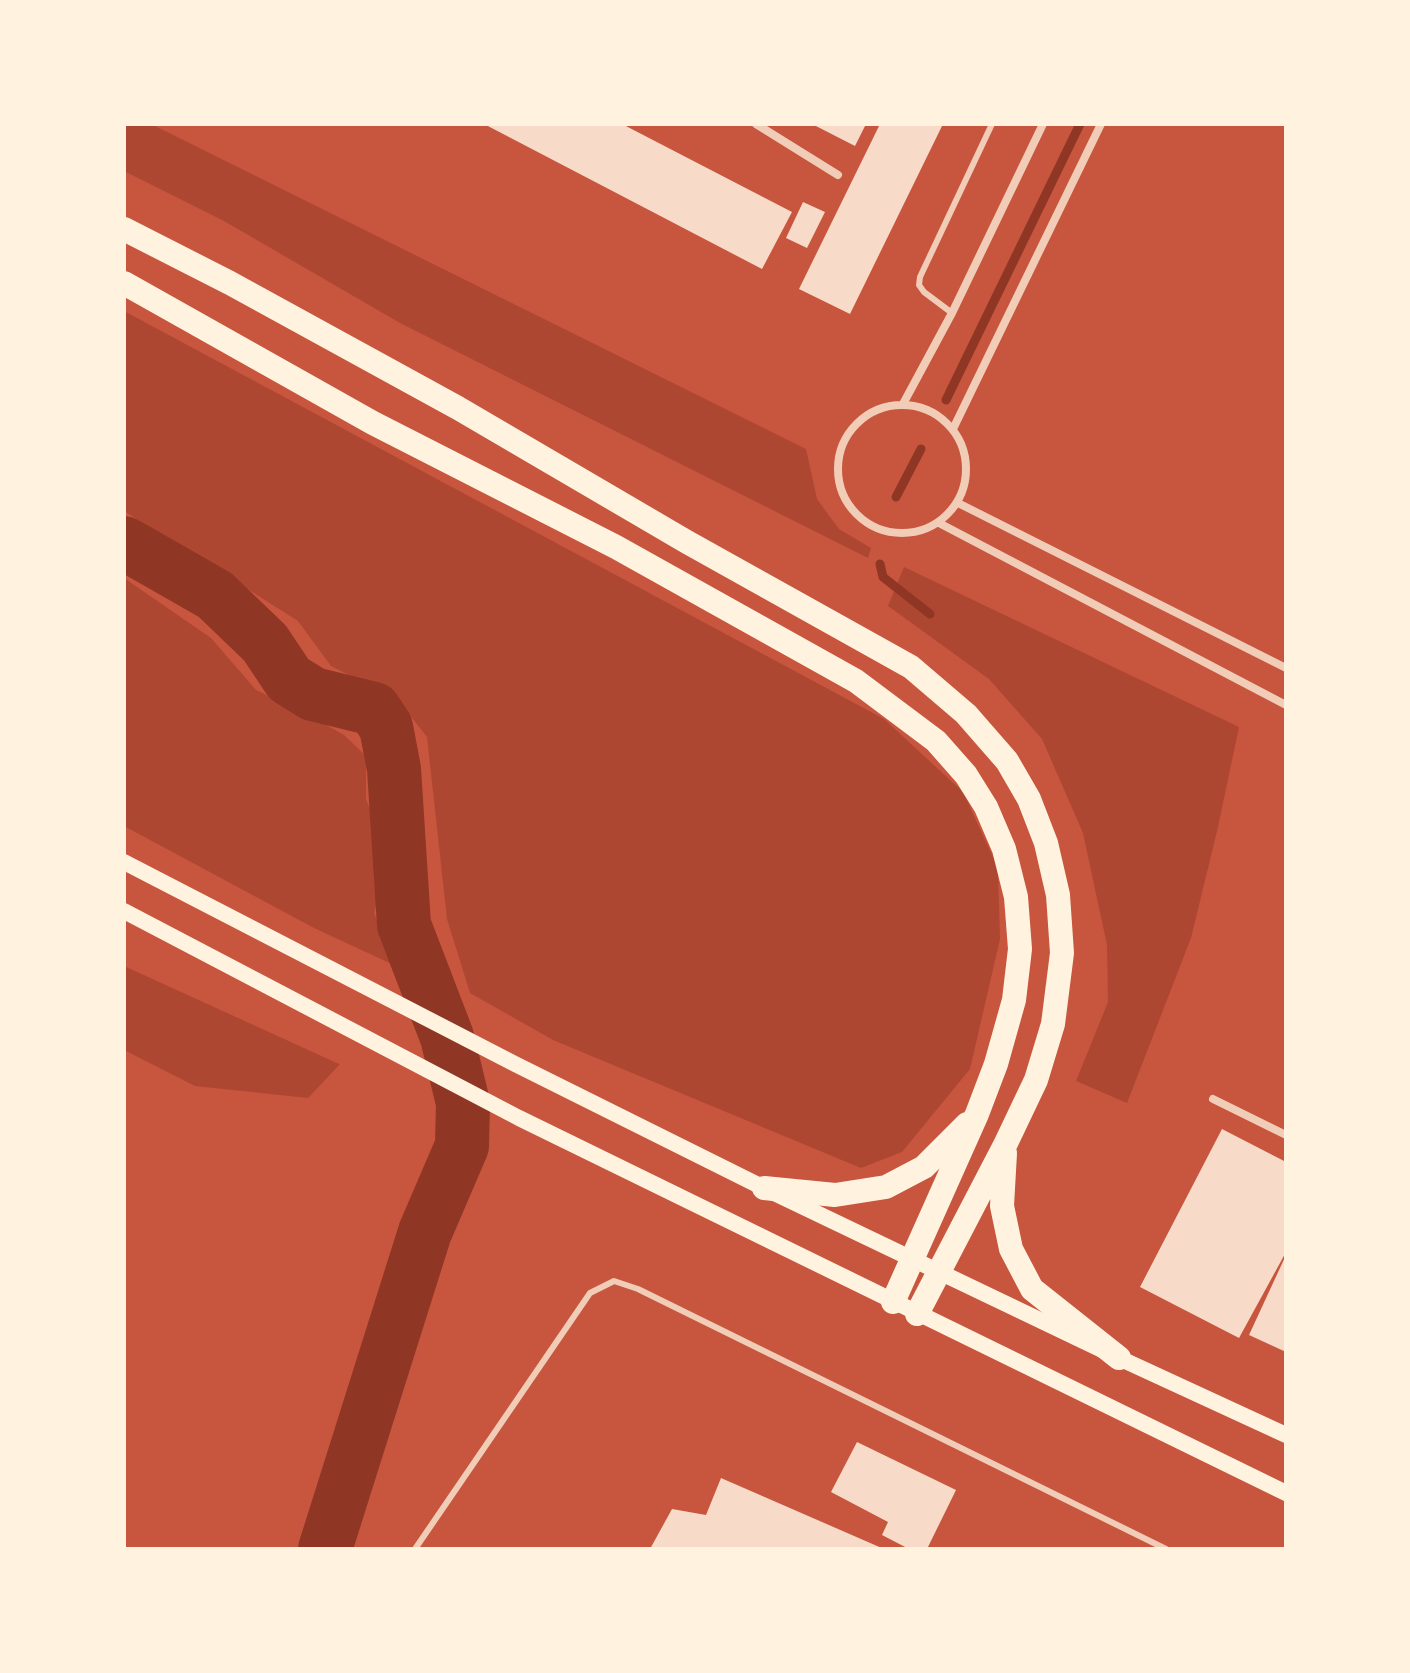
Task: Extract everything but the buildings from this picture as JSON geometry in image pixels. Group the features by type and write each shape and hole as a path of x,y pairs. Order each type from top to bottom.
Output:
{"highway":[{"path":"124,229 230,283 458,408 687,542 911,667 966,714 1007,761 1029,799 1046,843 1058,895 1062,953 1053,1024 1036,1080 917,1314"},
{"path":"124,283 373,423 616,547 856,681 936,741 966,775 986,807 1004,849 1016,897 1020,949 1014,1000 996,1064 977,1114 893,1302"},
{"path":"764,1188 835,1195 886,1187 924,1167 977,1114"},
{"path":"1006,1143 1002,1206 1011,1249 1032,1289 1119,1358"}],"main road":[{"path":"124,862 515,1064 764,1188 1286,1435"},
{"path":"124,911 519,1118 1286,1493"}],"street":[{"path":"756,124 769,127 838,175"},
{"path":"903,404 952,313 1043,124"},
{"path":"953,429 1101,124"},
{"path":"903,404 931,411 953,429 965,452 967,479 958,503 939,523 913,534 874,529 845,504 835,466 846,435 871,412 903,404"},
{"path":"958,503 1286,668"},
{"path":"939,523 1286,705"},
{"path":"1213,1099 1286,1135"}],"lane":[{"path":"952,313 924,292 919,285 920,277 992,124"},
{"path":"415,1549 590,1293 614,1281 638,1289 1166,1549"}],"shaded area":[{"path":"124,124 151,124 806,449 817,499 839,529 871,548 868,558 400,323 224,221 124,171"},
{"path":"124,311 884,719 963,792 998,868 1000,939 970,1069 902,1152 861,1168 553,1040 470,993 447,919 427,737 398,700 331,666 298,621 124,511"},
{"path":"904,567 1239,727 1191,938 1127,1103 1076,1081 1108,1002 1107,945 1083,833 1042,739 989,679 888,606"},
{"path":"124,578 211,638 256,690 344,735 366,756 366,799 388,858 374,913 396,966 314,928 124,826"},
{"path":"124,966 340,1064 308,1098 195,1086 124,1050"}],"waterway":[{"path":"946,400 1080,124"},
{"path":"896,497 921,449"},
{"path":"124,543 215,595 265,643 289,679 313,694 374,709 386,727 394,769 404,925 447,1037 463,1103 462,1146 425,1232 325,1549"},
{"path":"880,564 883,577 930,614"}]}
